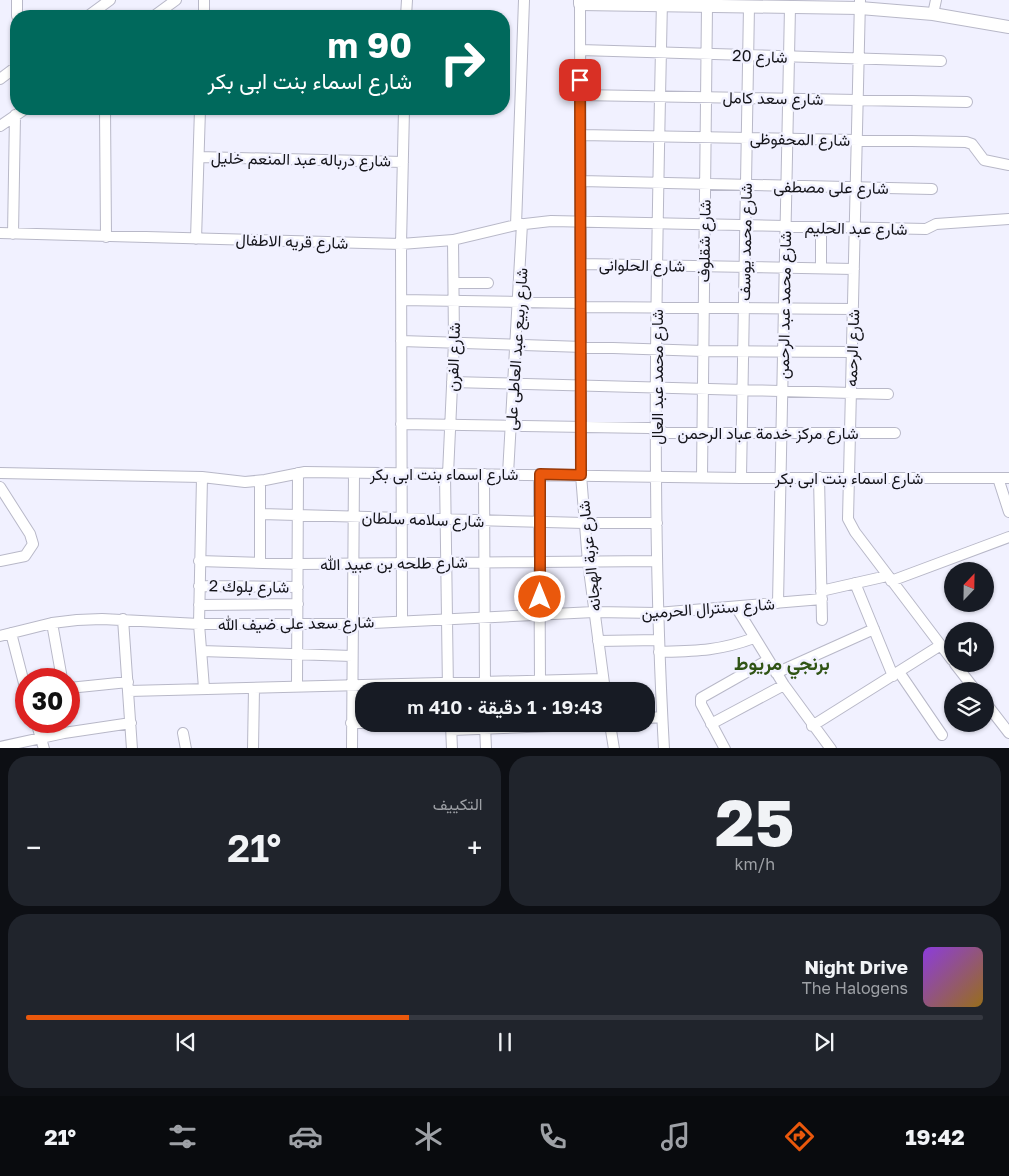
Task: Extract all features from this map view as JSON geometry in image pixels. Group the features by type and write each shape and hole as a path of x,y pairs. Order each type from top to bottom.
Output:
{"street":[{"path":"96,10 110,0"},
{"path":"162,10 176,0"},
{"name":"شارع ربيع عبد العاطى على","path":"508,474 519,301 524,0"},
{"path":"933,14 936,0"},
{"path":"580,2 662,3 707,6 729,3 786,5 860,4 1009,27"},
{"name":"شارع عزبة الهجانه","path":"580,2 581,475 588,562 604,682"},
{"name":"شارع محمد عبد العال","path":"662,3 657,307 657,561 664,748"},
{"name":"شارع محمد يوسف","path":"742,478 748,56 753,4"},
{"name":"شارع الرحمه","path":"860,4 848,512 850,526 944,649"},
{"name":"شارع محمد عبد الرحمن","path":"778,604 789,57 786,5"},
{"name":"شارع شقلوف","path":"702,477 707,6"},
{"name":"شارع 20","path":"580,50 941,62"},
{"name":"شارع سعد كامل","path":"580,95 967,102"},
{"path":"105,115 106,237"},
{"path":"196,239 200,115"},
{"path":"402,621 400,244 404,115"},
{"path":"0,126 15,116"},
{"path":"13,234 15,116"},
{"name":"شارع المحفوظى","path":"580,135 968,142 972,144 984,160 1009,165"},
{"name":"شارع درباله عبد المنعم خليل","path":"199,157 403,162"},
{"name":"شارع على مصطفى","path":"581,181 932,189"},
{"name":"شارع عبد الحليم","path":"581,222 926,229 936,224 1009,219"},
{"name":"شارع قريه الاطفال","path":"0,233 400,244 453,240 519,224 551,221 581,222"},
{"path":"821,228 821,268"},
{"name":"شارع الفرن","path":"448,682 444,562 446,474 454,342 453,240"},
{"name":"شارع الحلوانى","path":"581,264 854,269"},
{"path":"454,283 488,283"},
{"path":"401,300 519,301 581,305 704,308 853,309"},
{"path":"401,341 515,343 657,350 852,352"},
{"path":"452,382 888,394"},
{"name":"شارع مركز خدمة عباد الرحمن","path":"401,424 581,426 657,430 666,433 895,433"},
{"path":"297,686 298,472"},
{"name":"شارع اسماء بنت ابى بكر","path":"0,473 202,476 237,482 260,481 298,472 742,478 1009,478"},
{"path":"352,748 354,473"},
{"path":"484,474 485,682"},
{"path":"540,474 540,681"},
{"path":"202,476 199,624 204,688"},
{"path":"819,477 822,620"},
{"path":"998,478 1009,512"},
{"path":"260,481 260,563"},
{"path":"0,487 30,534 33,544 32,549 25,556 0,560"},
{"name":"شارع سلامه سلطان","path":"261,514 540,522 657,523"},
{"name":"شارع سنترال الحرمين","path":"594,612 658,613 778,604 822,595 855,583 889,578 1009,537"},
{"name":"شارع طلحه بن عبيد الله","path":"199,561 299,564 657,561"},
{"path":"855,583 874,629 896,674 942,735"},
{"name":"شارع بلوك 2","path":"199,586 298,587"},
{"path":"199,605 298,604"},
{"path":"736,607 784,685 812,726 831,748"},
{"name":"شارع سعد على ضيف الله","path":"0,636 52,623 77,620 298,625 594,612"},
{"path":"123,620 132,748"},
{"path":"52,623 60,668"},
{"path":"776,673 874,629"},
{"path":"12,633 20,668"},
{"path":"660,652 727,648 754,638"},
{"path":"598,641 659,640"},
{"path":"812,726 941,645"},
{"path":"201,651 352,656"},
{"path":"725,748 701,704 702,698 768,660"},
{"path":"961,672 969,682"},
{"path":"531,682 603,679"},
{"path":"80,688 128,686 254,688 355,685"},
{"path":"711,724 784,685"},
{"path":"250,748 254,688"},
{"path":"994,714 1009,733"},
{"path":"655,717 662,717"},
{"path":"0,747 131,723"},
{"path":"351,724 355,724"},
{"path":"451,732 452,748"},
{"path":"486,732 486,748"},
{"path":"611,732 614,748"},
{"path":"40,733 44,748"},
{"path":"183,733 186,748"}],"district":[{"name":"برنجي مريوط","path":"782,662"}],"route":[{"path":"540,597 540,474 581,475 580,80"}]}
